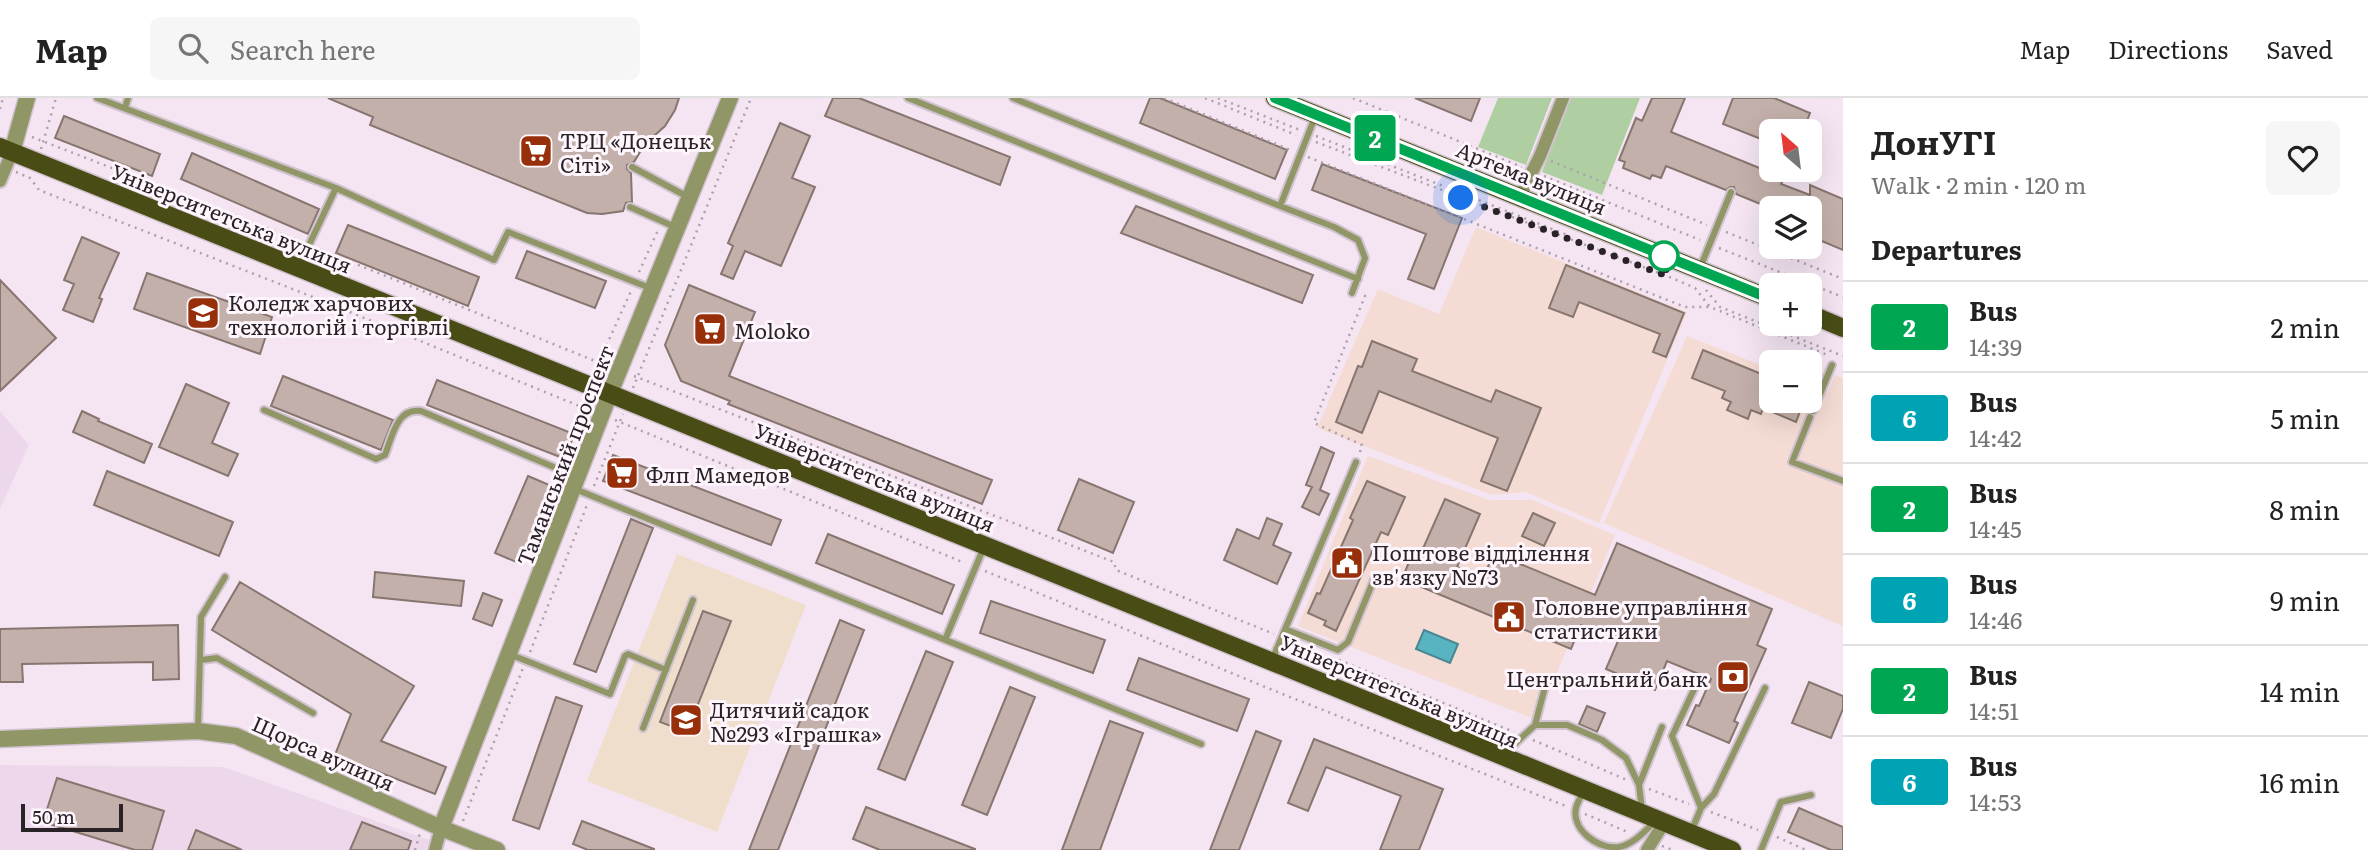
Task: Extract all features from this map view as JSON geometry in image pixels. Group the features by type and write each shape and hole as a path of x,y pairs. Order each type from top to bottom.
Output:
{"main road":[{"name":"Артема вулиця","path":"1275,98 1759,294"},
{"name":"Університетська вулиця","path":"6,156 33,170 299,268 589,384 1732,850"},
{"path":"1822,319 1843,328"}],"street":[{"path":"0,181 27,98"},
{"name":"Таманський проспект","path":"441,828 652,289 670,224 689,197 730,98"},
{"path":"1520,196 1563,98"},
{"name":"Щорса вулиця","path":"0,739 198,731 236,736 441,828 497,850"},
{"path":"1646,843 1654,819"},
{"path":"435,850 441,828"}],"lane":[{"path":"97,98 336,188 494,260 508,232 652,289"},
{"path":"125,108 128,98"},
{"path":"908,98 1358,279"},
{"path":"1013,98 1334,227 1358,240 1365,257 1352,293"},
{"path":"1280,206 1316,114"},
{"path":"632,167 689,197"},
{"path":"299,268 336,188"},
{"path":"1699,270 1731,192"},
{"path":"630,207 670,224"},
{"path":"1832,365 1792,462 1843,481"},
{"path":"264,410 376,459 385,455 401,417 410,411 421,411 575,483 590,495 1201,744"},
{"path":"1272,662 1356,462"},
{"path":"945,640 985,545"},
{"path":"198,731 201,617 225,577"},
{"path":"1286,629 1338,650 1342,648 1348,642 1375,577"},
{"path":"643,728 693,600"},
{"path":"509,654 610,694 628,654 666,670"},
{"path":"201,660 217,658 313,713"},
{"path":"1501,757 1535,725 1545,687 1562,679"},
{"path":"1698,681 1672,736 1701,808"},
{"path":"1690,834 1701,808 1717,796 1765,688"},
{"path":"1535,725 1567,725 1602,740 1626,758 1654,819"},
{"path":"1639,785 1662,727"},
{"path":"1584,790 1575,810 1579,828 1597,844 1619,847 1646,843"},
{"path":"1761,850 1781,802 1811,795"}],"path":[{"path":"0,109 3,98"},
{"path":"56,98 33,170 39,190 619,421 1288,696 1575,810 1646,843 1673,850"},
{"path":"457,834 619,421 751,98"},
{"path":"1164,98 1685,307 1710,307 1843,358"},
{"path":"1205,98 1705,289 1720,307 1843,358"},
{"path":"1218,98 1307,136 1686,284 1695,288 1710,307"},
{"path":"1353,98 1843,297"},
{"path":"18,131 310,245 600,363 1114,562 1116,570 1282,637"},
{"path":"6,156 33,170"},
{"path":"1539,156 1843,279"},
{"path":"589,384 635,282 670,224"},
{"path":"1352,293 1365,296 1314,423 1362,445 1356,462"},
{"path":"1333,658 1639,785 1806,850"}],"shaded area":[{"path":"1476,227 1687,312 1599,523 1526,492 1492,495 1317,428 1378,289 1439,314"},
{"path":"1687,336 1759,364 1759,413 1822,413 1822,389 1828,391 1835,375 1843,378 1843,626 1604,523"},
{"path":"0,411 29,445 0,509"},
{"path":"1368,456 1489,500 1532,500 1615,535 1537,720 1298,626"},
{"name":"Дитячий садок №293 «Іграшка»","path":"677,554 806,605 717,832 587,781"},
{"path":"0,765 224,767 429,840 426,850 0,850"}],"green space":[{"path":"1498,98 1552,98 1526,165 1478,147"},
{"path":"1571,98 1640,98 1602,195 1542,172"}],"water":[{"path":"1424,630 1458,644 1450,663 1416,649"}],"building":[{"name":"ТРЦ «Донецьк Сіті»","path":"328,98 679,98 665,126 645,144 634,162 627,165 631,173 632,202 626,203 623,211 602,214 587,213 370,125 373,117"},
{"path":"833,98 859,98 1010,157 1000,185 825,116"},
{"path":"1150,98 1160,98 1287,150 1275,179 1140,123"},
{"path":"1415,98 1480,98 1471,121"},
{"path":"1652,98 1685,98 1671,132 1759,168 1759,182 1782,182 1781,184 1810,195 1810,185 1843,199 1843,250 1822,241 1822,196 1759,196 1759,203 1736,194 1734,187 1726,190 1666,166 1661,178 1652,175 1650,179 1623,168 1625,162 1619,160 1636,118 1642,121"},
{"path":"1733,98 1774,98 1810,113 1808,119 1759,119 1759,138 1723,124"},
{"path":"64,116 160,154 152,176 55,138"},
{"path":"780,123 810,136 792,178 815,187 781,266 745,251 733,279 721,274 733,246 728,243"},
{"path":"192,153 319,209 308,234 181,179"},
{"path":"1322,164 1462,218 1434,289 1408,279 1426,234 1312,190"},
{"path":"1136,206 1313,275 1302,303 1121,233"},
{"path":"348,225 479,277 468,306 336,253"},
{"path":"82,237 119,253 99,298 102,299 93,322 63,310 74,284 64,280"},
{"path":"527,251 606,281 595,308 516,278"},
{"path":"1566,265 1684,313 1666,357 1653,352 1660,334 1579,302 1573,317 1549,308"},
{"name":"Коледж харчових технологій і торгівлі","path":"147,273 272,317 260,354 134,309"},
{"path":"0,280 56,338 0,391"},
{"path":"689,285 755,312 729,376 992,480 982,504 728,404 730,401 681,381 665,345"},
{"path":"1372,341 1417,359 1412,371 1491,402 1496,390 1541,408 1507,491 1481,481 1498,438 1379,391 1362,433 1336,422 1358,366 1362,367"},
{"path":"1703,350 1759,373 1761,414 1751,410 1748,419 1727,410 1731,402 1722,398 1725,391 1692,378"},
{"path":"283,376 393,420 381,450 271,406"},
{"path":"437,380 574,434 565,459 427,405"},
{"path":"186,384 229,403 212,443 238,454 228,476 159,447"},
{"path":"82,411 99,419 98,421 152,444 144,463 73,432"},
{"path":"1775,413 1799,413 1796,422"},
{"path":"1321,447 1334,453 1320,490 1329,494 1319,515 1302,507 1312,487 1306,485"},
{"path":"613,455 781,520 771,545 603,481"},
{"path":"107,471 233,522 219,556 94,505"},
{"path":"528,476 554,487 521,564 495,553"},
{"path":"1079,479 1134,502 1113,553 1058,530"},
{"path":"1367,481 1405,497 1388,535 1381,532 1336,631 1324,625 1326,621 1308,613 1317,593 1320,594"},
{"path":"1445,499 1480,514 1457,567 1483,578 1494,553 1595,595 1617,543 1772,609 1757,645 1766,649 1734,721 1738,723 1729,743 1687,725 1711,679 1667,661 1655,690 1606,669 1618,641 1581,625 1571,649 1402,579 1414,550 1421,553"},
{"path":"1533,513 1555,523 1544,546 1522,536"},
{"path":"1267,518 1282,524 1273,545 1291,553 1277,584 1224,560 1237,529 1259,539"},
{"path":"631,519 653,528 596,672 574,664"},
{"path":"828,534 954,585 942,614 816,563"},
{"path":"375,572 464,581 461,606 373,597"},
{"path":"240,582 414,686 381,741 446,767 435,794 335,755 351,714 212,630"},
{"path":"483,593 502,600 492,626 473,619"},
{"path":"991,601 1105,640 1093,673 980,633"},
{"path":"703,611 731,621 687,732 660,722"},
{"path":"840,620 864,630 778,850 749,850"},
{"path":"178,625 179,679 153,680 153,662 22,664 23,682 0,682 0,629"},
{"path":"926,651 953,662 905,780 878,769"},
{"path":"1139,658 1249,699 1237,731 1127,690"},
{"path":"1809,682 1843,696 1843,709 1831,738 1792,723"},
{"path":"1010,687 1035,697 987,815 962,805"},
{"path":"556,697 582,706 539,829 513,820"},
{"path":"1587,706 1605,713 1597,732 1579,724"},
{"path":"1110,721 1143,733 1100,850 1062,850"},
{"path":"1256,731 1281,741 1239,850 1210,850"},
{"path":"1314,739 1443,789 1419,850 1380,850 1401,796 1326,767 1308,811 1288,803"},
{"path":"57,778 164,811 152,850 135,850 43,822"},
{"path":"866,807 975,850 880,850 853,839"},
{"path":"1799,808 1843,827 1843,850 1831,850 1788,832"},
{"path":"582,821 654,850 588,850 573,844"},
{"path":"362,822 411,841 408,850 350,850"},
{"path":"196,830 242,850 188,850"}],"bus line":[{"name":"2","path":"1275,98 1759,294"}],"place":[{"name":"ТРЦ «Донецьк Сіті»","path":"536,151"},
{"name":"Коледж харчових технологій і торгівлі","path":"203,313"},
{"name":"Moloko","path":"710,329"},
{"name":"Флп Мамедов","path":"622,473"},
{"name":"Поштове відділення зв'язку №73","path":"1347,563"},
{"name":"Головне управління статистики","path":"1509,617"},
{"name":"Центральний банк","path":"1733,677"},
{"name":"Дитячий садок №293 «Іграшка»","path":"686,720"}],"route":[{"path":"1461,198 1667,276 1664,256"}]}
